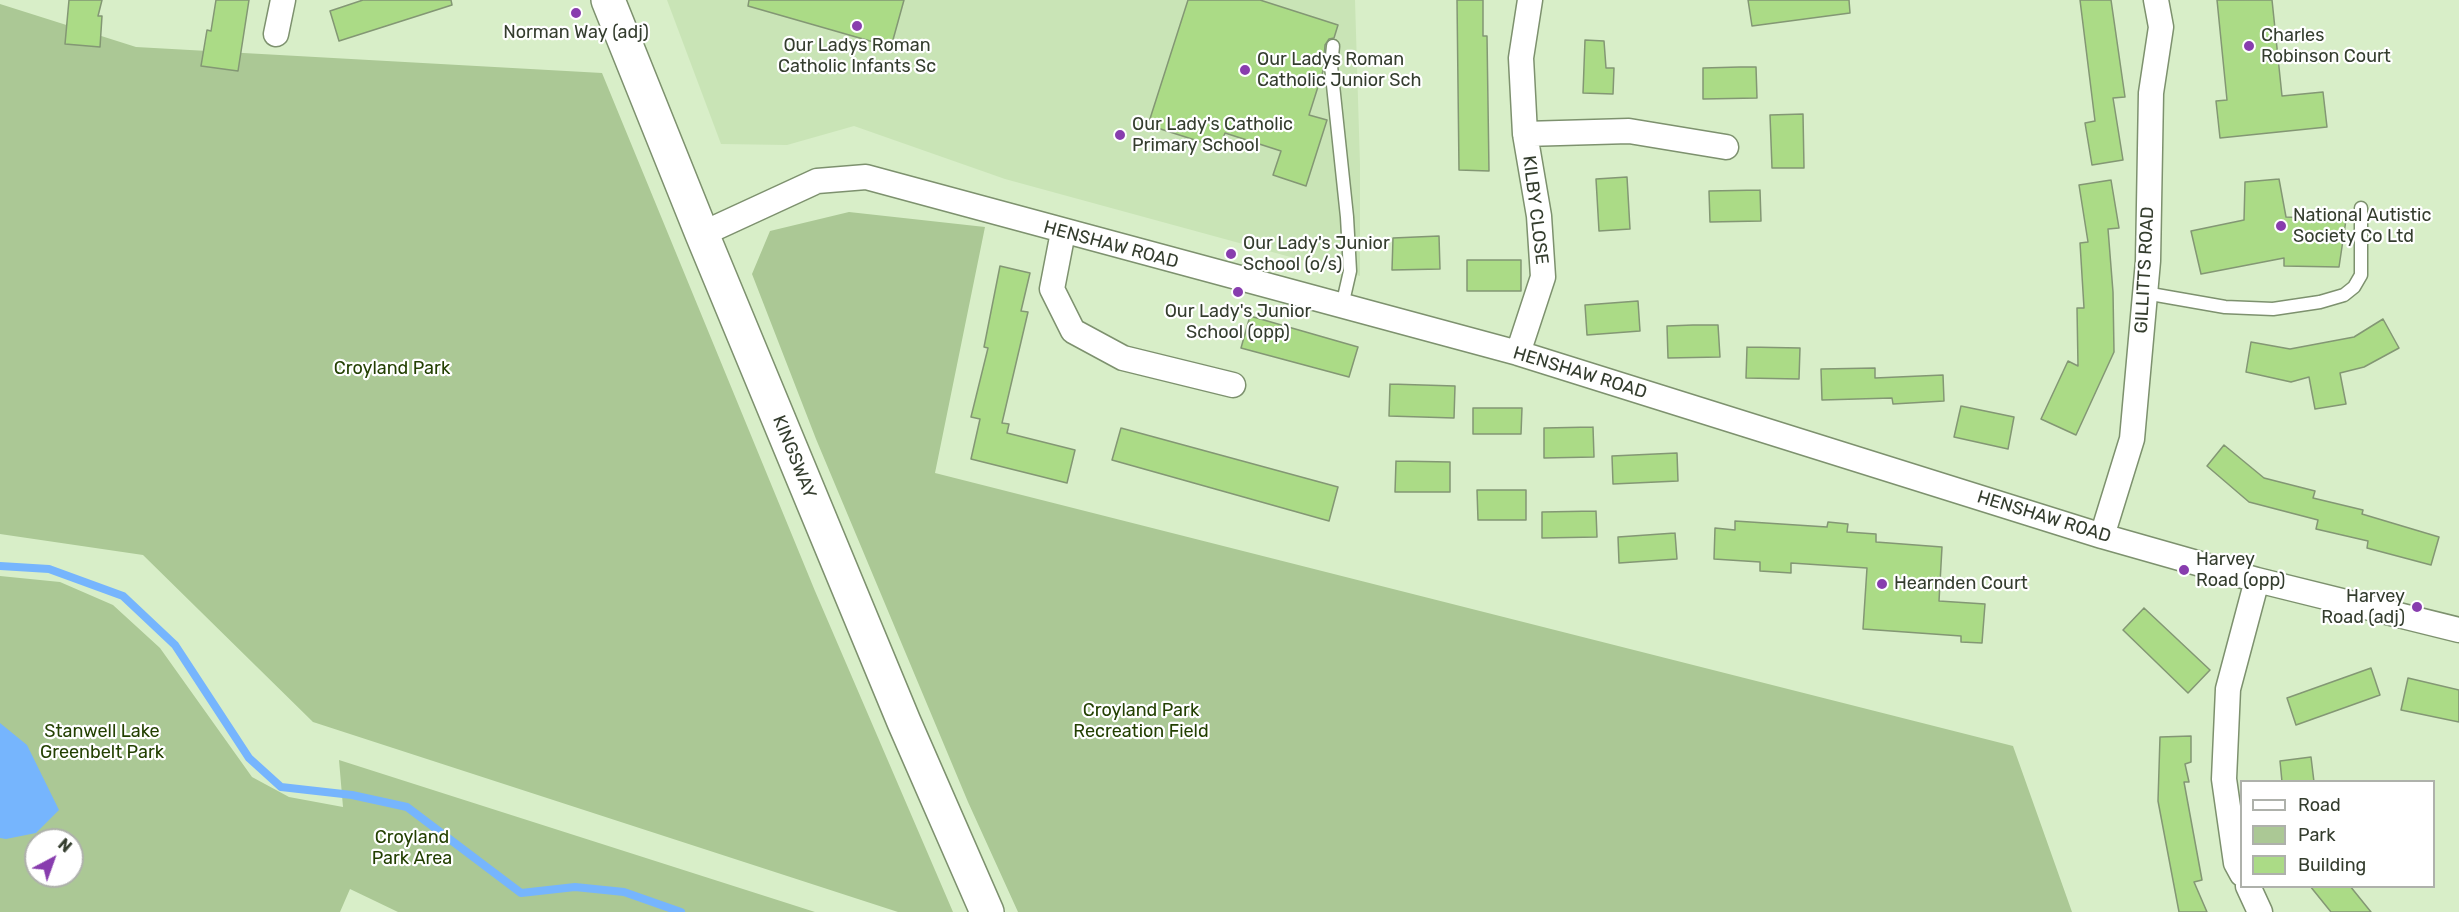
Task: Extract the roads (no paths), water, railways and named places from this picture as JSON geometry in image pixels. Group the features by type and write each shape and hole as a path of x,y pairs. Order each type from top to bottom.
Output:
{"street":[{"path":"276,34 283,0"},
{"name":"KINGSWAY","path":"608,0 904,722 987,912"},
{"name":"KILBY CLOSE","path":"1518,353 1544,277 1539,216 1525,134 1521,58 1530,0"},
{"name":"GILLITTS ROAD","path":"2102,536 2132,439 2148,261 2151,93 2161,27 2156,0"},
{"name":"KILBY CLOSE","path":"1525,134 1629,131 1726,147"},
{"name":"HENSHAW ROAD","path":"702,234 817,180 866,177 1518,353 2102,536 2258,580 2459,630"},
{"path":"1063,232 1052,289 1073,331 1123,358 1233,385"},
{"path":"2240,872 2236,863 2224,779 2228,689 2258,580"},
{"path":"2249,888 2260,912"}],"lane":[{"path":"1334,46 1331,66 1347,217 1350,271 1342,306"},
{"path":"2145,293 2225,307 2272,309 2320,302 2344,295 2354,287 2361,275 2361,208"}],"water":[{"path":"0,723 27,745 59,810 41,828 24,828 24,835 0,838"}],"waterway":[{"path":"0,566 49,569 123,596 175,645 249,758 281,787 352,795 407,807 521,893 575,887 624,892 681,912"}],"place":[{"name":"Norman Way (adj)","path":"576,13"},
{"name":"Our Ladys Roman Catholic Infants Sc","path":"857,26"},
{"name":"Charles Robinson Court","path":"2249,46"},
{"name":"Our Ladys Roman Catholic Junior Sch","path":"1245,70"},
{"name":"Our Lady's Catholic Primary School","path":"1120,135"},
{"name":"National Autistic Society Co Ltd","path":"2281,226"},
{"name":"Our Lady's Junior School (o/s)","path":"1231,254"},
{"name":"Our Lady's Junior School (opp)","path":"1238,292"},
{"name":"Harvey Road (opp)","path":"2184,570"},
{"name":"Hearnden Court","path":"1882,584"},
{"name":"Harvey Road (adj)","path":"2417,607"}],"park label":[{"name":"Croyland Park","path":"392,369"},
{"name":"Croyland Park Recreation Field","path":"1141,721"},
{"name":"Stanwell Lake Greenbelt Park","path":"102,742"},
{"name":"Croyland Park Area","path":"412,848"}]}
